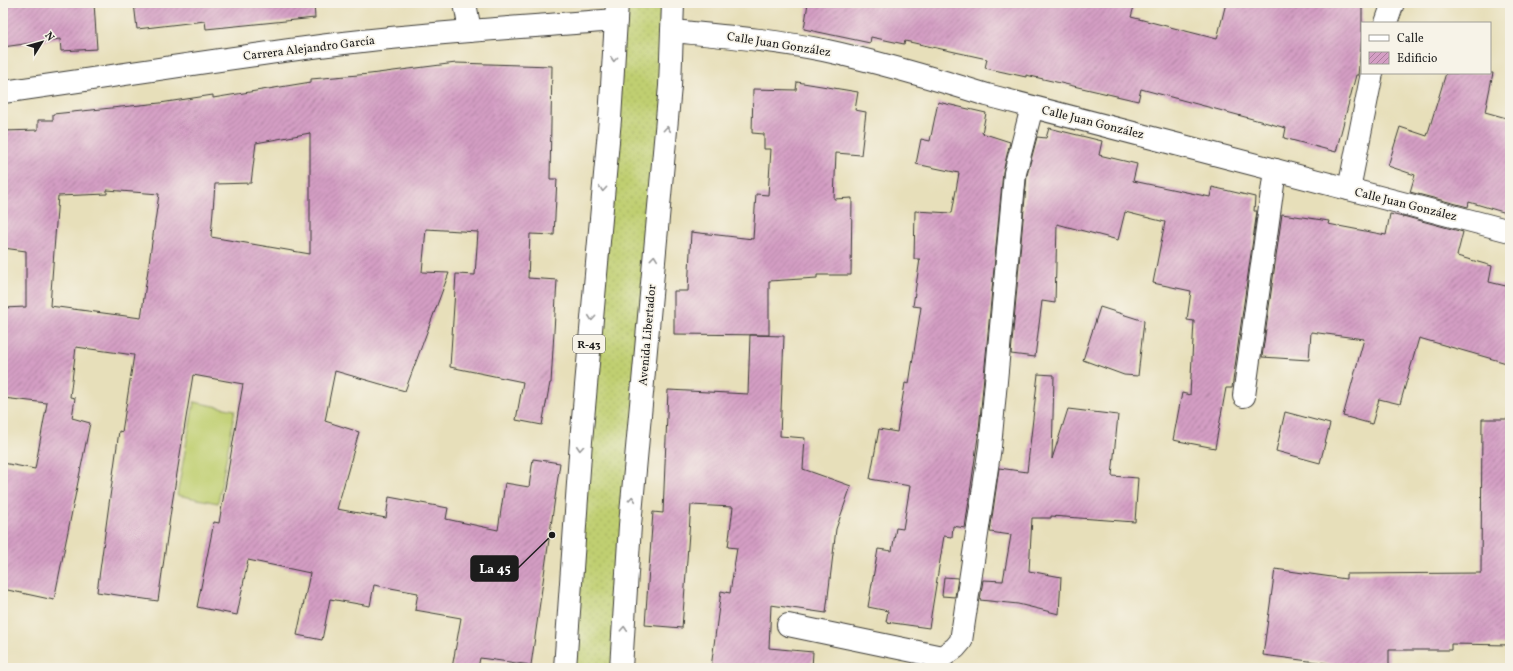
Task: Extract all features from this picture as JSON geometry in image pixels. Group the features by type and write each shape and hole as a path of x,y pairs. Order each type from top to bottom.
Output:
{"street":[{"path":"465,3 470,32"},
{"name":"Avenida Libertador","path":"621,668 630,525 668,109 673,3"},
{"path":"1386,22 1392,3"},
{"name":"Carrera Alejandro García","path":"3,92 198,62 346,43 470,32 617,12"},
{"name":"R-43","path":"564,668 581,441 610,119 617,12"},
{"name":"Calle Juan González","path":"672,31 755,39 823,50 919,74 987,96 1510,230"},
{"path":"1349,189 1372,74"},
{"path":"788,625 942,657 955,648 960,641 990,447 1015,174 1032,107"},
{"path":"1244,396 1274,170"}],"green space":[{"path":"617,3 673,3 621,668 565,668"},
{"path":"194,402 235,410 218,503 177,495"}],"building":[{"path":"3,3 94,3 97,49 61,51 60,39 3,47"},
{"path":"134,3 314,3 315,18 206,29 205,21 137,29"},
{"path":"808,3 1135,3 1131,17 1217,39 1226,3 1362,3 1361,46 1358,75 1356,75 1336,152 1284,138 1286,128 1141,89 1138,101 1026,75 1026,77 985,68 987,59 905,41 904,44 871,37 870,43 804,29"},
{"path":"456,63 552,66 550,179 557,179 554,235 530,234 528,278 557,280 551,383 542,425 516,420 523,382 450,367 456,274 475,275 478,232 426,229 422,272 449,273 405,391 335,371 325,421 359,432 337,509 386,518 389,497 448,508 446,519 498,530 505,483 529,487 533,459 560,463 531,665 480,658 478,668 452,668 461,618 415,610 418,593 374,585 370,606 330,599 322,640 297,635 310,573 248,560 237,615 197,607 214,522 219,523 243,384 193,375 158,601 97,592 119,431 122,432 134,355 76,347 70,397 75,398 72,418 90,423 54,600 3,589 3,463 35,469 47,403 3,398 3,308 26,307 26,251 3,248 3,131 38,130 38,120 53,120 53,114 160,103 213,95 213,98 311,82 311,79 370,74","holes":["310,133 310,254 211,237 215,184 251,183 256,143","107,190 159,194 141,318 50,306 58,196 107,194"]},
{"path":"1493,73 1485,112 1510,119 1510,214 1469,202 1468,207 1410,192 1415,175 1388,166 1400,127 1427,136 1446,74"},
{"path":"797,82 858,92 855,110 866,112 861,155 836,153 834,199 852,198 851,275 817,275 817,278 769,281 769,335 674,334 674,291 688,291 691,232 753,239 756,194 768,195 771,149 764,149 764,134 752,133 753,89 796,90"},
{"path":"938,102 986,113 982,133 1010,142 1003,172 979,430 965,528 953,526 952,537 944,536 929,628 886,622 888,611 868,607 878,549 892,551 896,528 903,529 910,486 870,479 879,429 897,432 905,383 909,384 921,307 913,306 920,259 914,259 915,211 952,213 959,173 916,164 921,139 930,141"},
{"path":"1049,128 1102,141 1099,155 1137,164 1133,181 1210,197 1212,187 1255,197 1254,211 1257,211 1232,388 1226,388 1215,448 1173,440 1182,393 1190,395 1194,321 1187,320 1191,291 1153,283 1165,222 1125,212 1118,240 1057,224 1055,303 1042,301 1035,357 1011,354 1027,175 1037,137 1046,138"},
{"path":"1282,214 1329,221 1328,224 1386,235 1390,214 1463,232 1457,256 1492,266 1489,282 1510,287 1510,364 1419,338 1400,404 1379,399 1372,424 1343,416 1364,339 1311,332 1309,360 1262,357"},
{"path":"1100,307 1144,321 1138,376 1124,375 1083,360"},
{"path":"750,335 784,336 780,436 805,438 803,469 851,486 836,529 826,613 771,605 769,648 813,652 812,668 711,668 721,591 730,593 737,548 728,547 733,507 691,505 682,628 645,625 653,512 663,513 668,390 748,394"},
{"path":"1038,374 1054,375 1052,459 1068,409 1118,415 1112,476 1138,478 1135,522 1051,516 1051,518 1032,518 1029,571 1061,577 1059,614 1018,604 980,600 983,580 1003,581 1011,535 990,532 999,468 1027,472"},
{"path":"1285,412 1330,424 1320,463 1276,451"},
{"path":"1482,419 1510,419 1510,645 1451,644 1451,650 1389,650 1389,668 1347,668 1347,666 1263,655 1275,569 1346,579 1346,574 1481,573"},
{"path":"944,577 958,578 955,597 942,596"}],"place":[{"name":"La 45","path":"552,535"}]}
